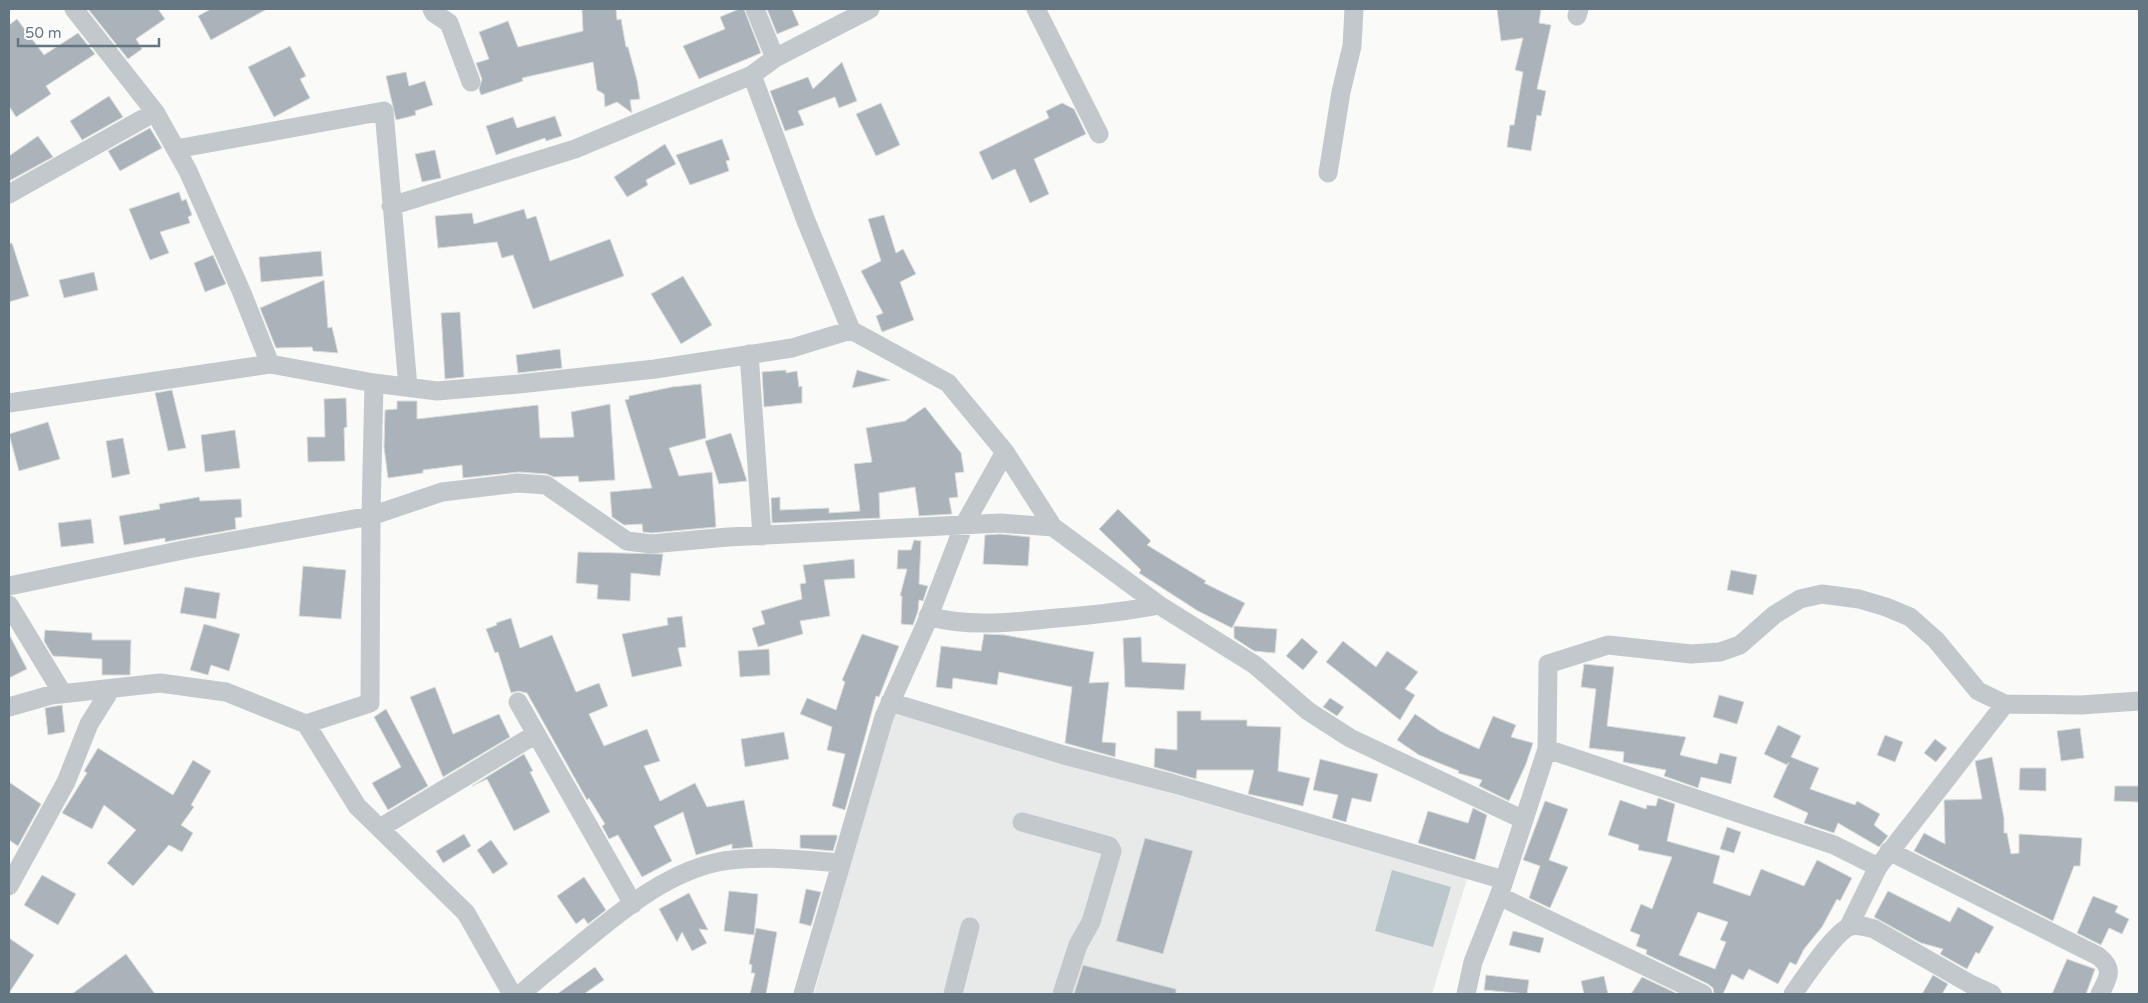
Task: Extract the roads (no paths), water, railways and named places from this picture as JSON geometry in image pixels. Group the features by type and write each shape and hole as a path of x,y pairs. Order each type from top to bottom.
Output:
{"street":[{"path":"74,9 154,112 176,149 188,171 234,275 270,364"},
{"path":"432,9 434,13 449,23 470,82"},
{"path":"755,9 775,58"},
{"path":"391,206 575,149 752,75 775,58 870,9"},
{"path":"1036,9 1099,134"},
{"path":"1328,173 1341,92 1352,46 1354,9"},
{"path":"752,75 806,221 851,330 948,383 1005,452 1053,528 1159,605 1254,665 1308,712 1350,738 1524,820"},
{"path":"176,149 384,111 408,387"},
{"path":"9,194 154,112"},
{"path":"9,403 270,364 374,383 437,390 520,384 655,369 792,348 851,330"},
{"path":"749,354 762,536"},
{"path":"306,724 370,703 374,383"},
{"path":"802,994 890,702 928,616 964,525 1005,452"},
{"path":"9,586 188,549 371,516 442,492 518,483 546,485 626,541 651,544 1000,523 1053,528"},
{"path":"1466,994 1473,962 1501,888 1547,750 1548,664 1608,645 1691,654 1720,652 1740,645 1774,615 1800,599 1822,594 1859,599 1910,617 1936,640 1978,691 2005,704 2081,705 2139,701"},
{"path":"9,605 63,694"},
{"path":"928,616 947,621 1009,622 1128,611 1159,605"},
{"path":"9,707 51,695 160,683 226,692 306,724 357,806 466,913 512,994"},
{"path":"9,886 66,782 89,724 111,689"},
{"path":"518,702 633,904"},
{"path":"890,702 1064,755 1171,783 1501,888 1703,994"},
{"path":"1793,994 1833,940 1849,926 1878,867 1889,851 2005,704"},
{"path":"380,828 536,734"},
{"path":"1547,750 1834,845 1878,867"},
{"path":"1022,822 1109,846 1112,851 1091,922 1078,945 1062,994"},
{"path":"1889,851 2098,956 2105,961 2109,968 2109,975 2100,994"},
{"path":"521,994 618,914 666,881 706,865 724,861 766,858 840,863"},
{"path":"1849,926 1874,929 1972,985 1992,994"},
{"path":"953,994 970,927"}]}
